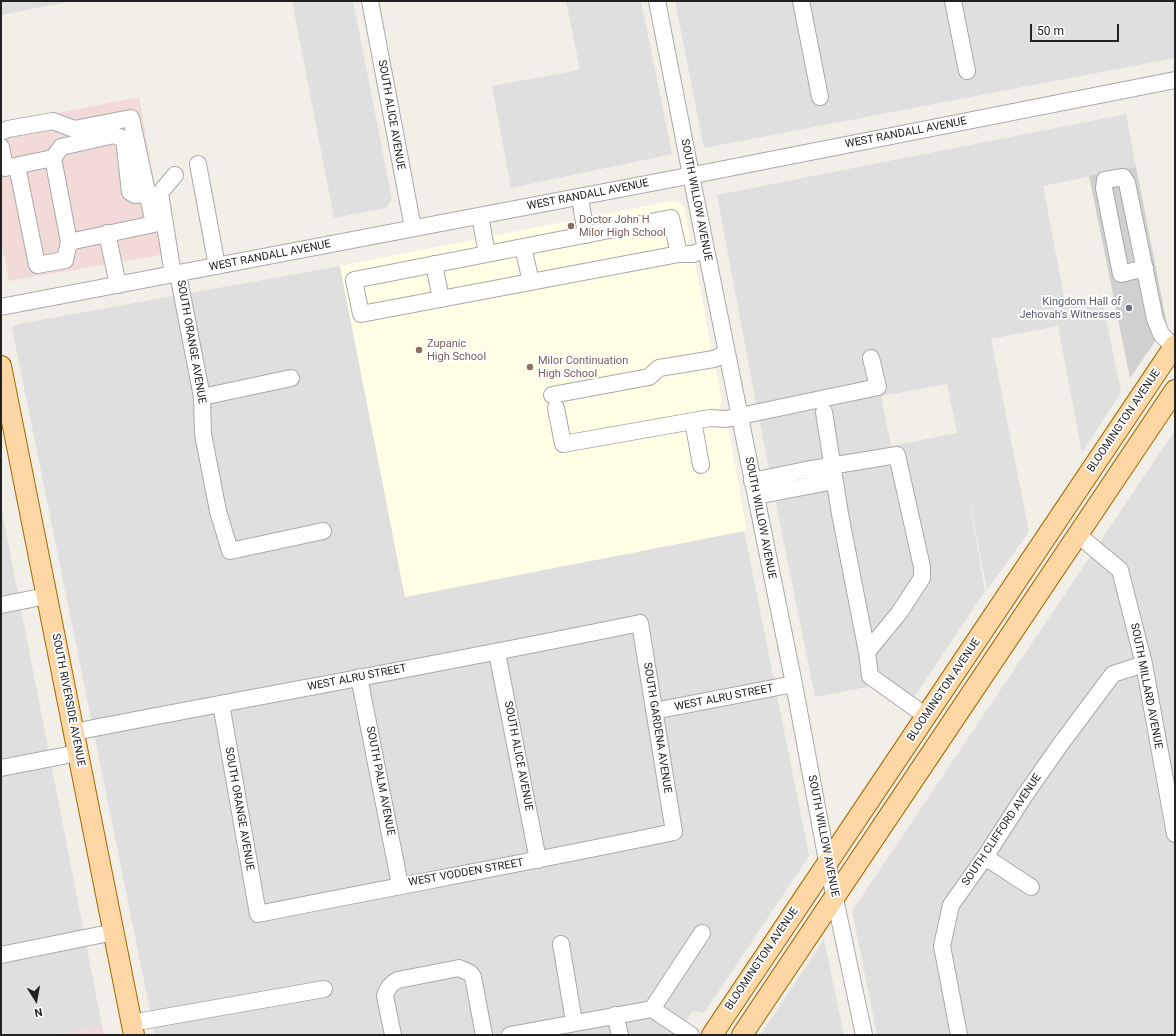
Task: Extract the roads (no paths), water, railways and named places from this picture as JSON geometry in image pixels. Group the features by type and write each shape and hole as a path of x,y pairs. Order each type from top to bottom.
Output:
{"main road":[{"name":"BLOOMINGTON AVENUE","path":"712,1035 827,861 1029,566 1174,346"},
{"name":"SOUTH RIVERSIDE AVENUE","path":"1,366 133,1029"},
{"path":"742,1035 1175,390"}],"street":[{"name":"SOUTH ALICE AVENUE","path":"370,1 413,228"},
{"name":"SOUTH WILLOW AVENUE","path":"657,1 794,684 827,861 864,1035"},
{"path":"801,1 820,97"},
{"path":"953,1 967,71"},
{"name":"WEST RANDALL AVENUE","path":"1,308 580,197 1175,80"},
{"path":"1,132 8,129 53,121 74,129 131,118 154,224 69,242"},
{"path":"1,147 11,167 37,265 65,260 69,242 57,152 74,129"},
{"path":"11,167 114,135 124,139 130,192 135,195 148,193"},
{"path":"198,164 217,266"},
{"name":"SOUTH ORANGE AVENUE","path":"175,175 160,193 202,397 203,434 218,511 230,551 323,531"},
{"path":"1144,268 1121,274 1104,188 1105,180 1123,177 1128,183 1155,319 1161,334 1174,346"},
{"path":"580,197 586,235"},
{"path":"480,216 487,254"},
{"path":"679,254 671,218 354,280 361,314 679,254 693,254 706,249"},
{"path":"107,233 118,285"},
{"path":"523,247 531,282"},
{"path":"434,264 441,299"},
{"path":"727,353 714,359 659,368 649,377 554,402 563,444 710,418 726,419 878,387 871,358"},
{"path":"202,397 291,378"},
{"path":"824,412 833,474 867,652 870,676 926,716"},
{"path":"693,421 701,465"},
{"path":"754,488 833,474 897,455 922,567 922,578 898,613 867,652"},
{"name":"SOUTH MILLARD AVENUE","path":"1077,534 1120,570 1144,664 1175,834"},
{"path":"1,605 47,596"},
{"name":"WEST ALRU STREET","path":"74,732 360,677 497,653 640,623"},
{"name":"SOUTH GARDENA AVENUE","path":"640,623 674,832"},
{"name":"SOUTH ALICE AVENUE","path":"497,653 538,860"},
{"name":"SOUTH CLIFFORD AVENUE","path":"959,1035 942,946 951,905 1033,783 1113,674 1144,664"},
{"name":"SOUTH PALM AVENUE","path":"360,677 400,885"},
{"name":"WEST ALRU STREET","path":"654,711 794,684"},
{"name":"SOUTH ORANGE AVENUE","path":"221,704 258,914"},
{"path":"1,768 78,753"},
{"name":"WEST VODDEN STREET","path":"258,914 674,832"},
{"path":"985,856 1031,887"},
{"path":"1,955 114,932"},
{"path":"652,1009 702,932"},
{"path":"561,944 574,1022"},
{"path":"393,1035 385,996 387,990 393,982 459,968 470,973 473,977 484,1035"},
{"path":"133,1029 324,989"},
{"path":"510,1035 531,1033 574,1022 652,1009 691,1035"},
{"path":"616,1015 620,1035"}],"place":[{"name":"Doctor John H Milor High School","path":"571,226"},
{"name":"Kingdom Hall of Jehovah's Witnesses","path":"1129,308"},
{"name":"Zupanic High School","path":"419,350"},
{"name":"Milor Continuation High School","path":"530,367"}]}
